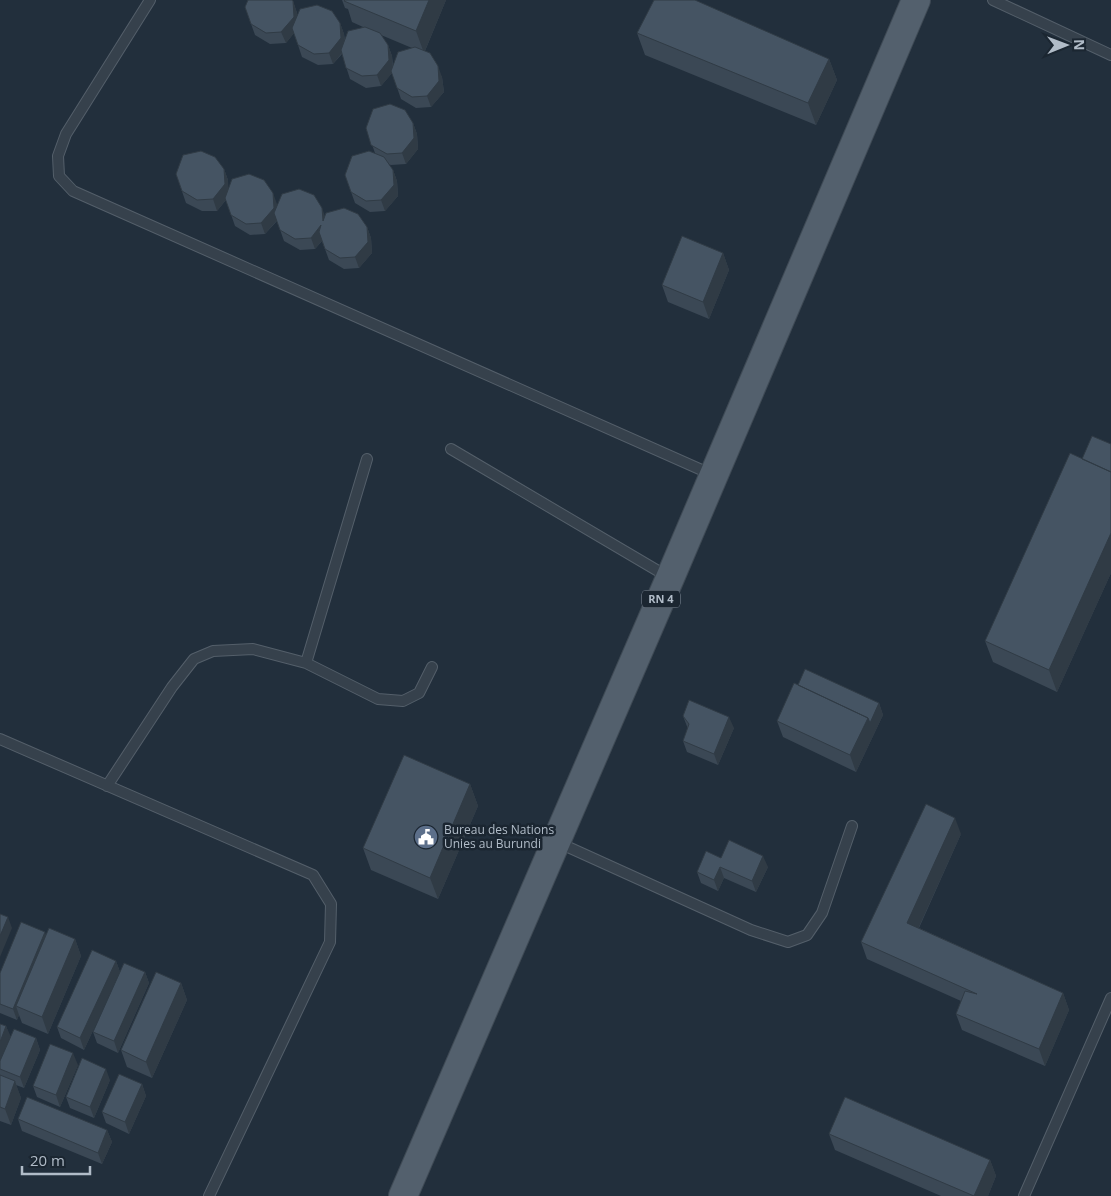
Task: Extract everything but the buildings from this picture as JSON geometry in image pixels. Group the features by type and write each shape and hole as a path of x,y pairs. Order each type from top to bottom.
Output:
{"main road":[{"name":"RN 4","path":"403,1196 670,578 916,0"}],"lane":[{"path":"150,0 66,134 58,156 59,176 73,191 713,475"},
{"path":"993,0 1111,55"},
{"path":"451,449 670,578"},
{"path":"306,663 367,459"},
{"path":"107,786 172,687 194,659 212,651 253,649 306,663 378,699 403,701 419,693 432,667"},
{"path":"0,739 313,875 331,904 330,942 209,1196"},
{"path":"556,842 751,930 788,942 807,935 822,913 852,826"},
{"path":"1024,1196 1111,998"}],"place":[{"name":"Bureau des Nations Unies au Burundi","path":"426,837"}]}
